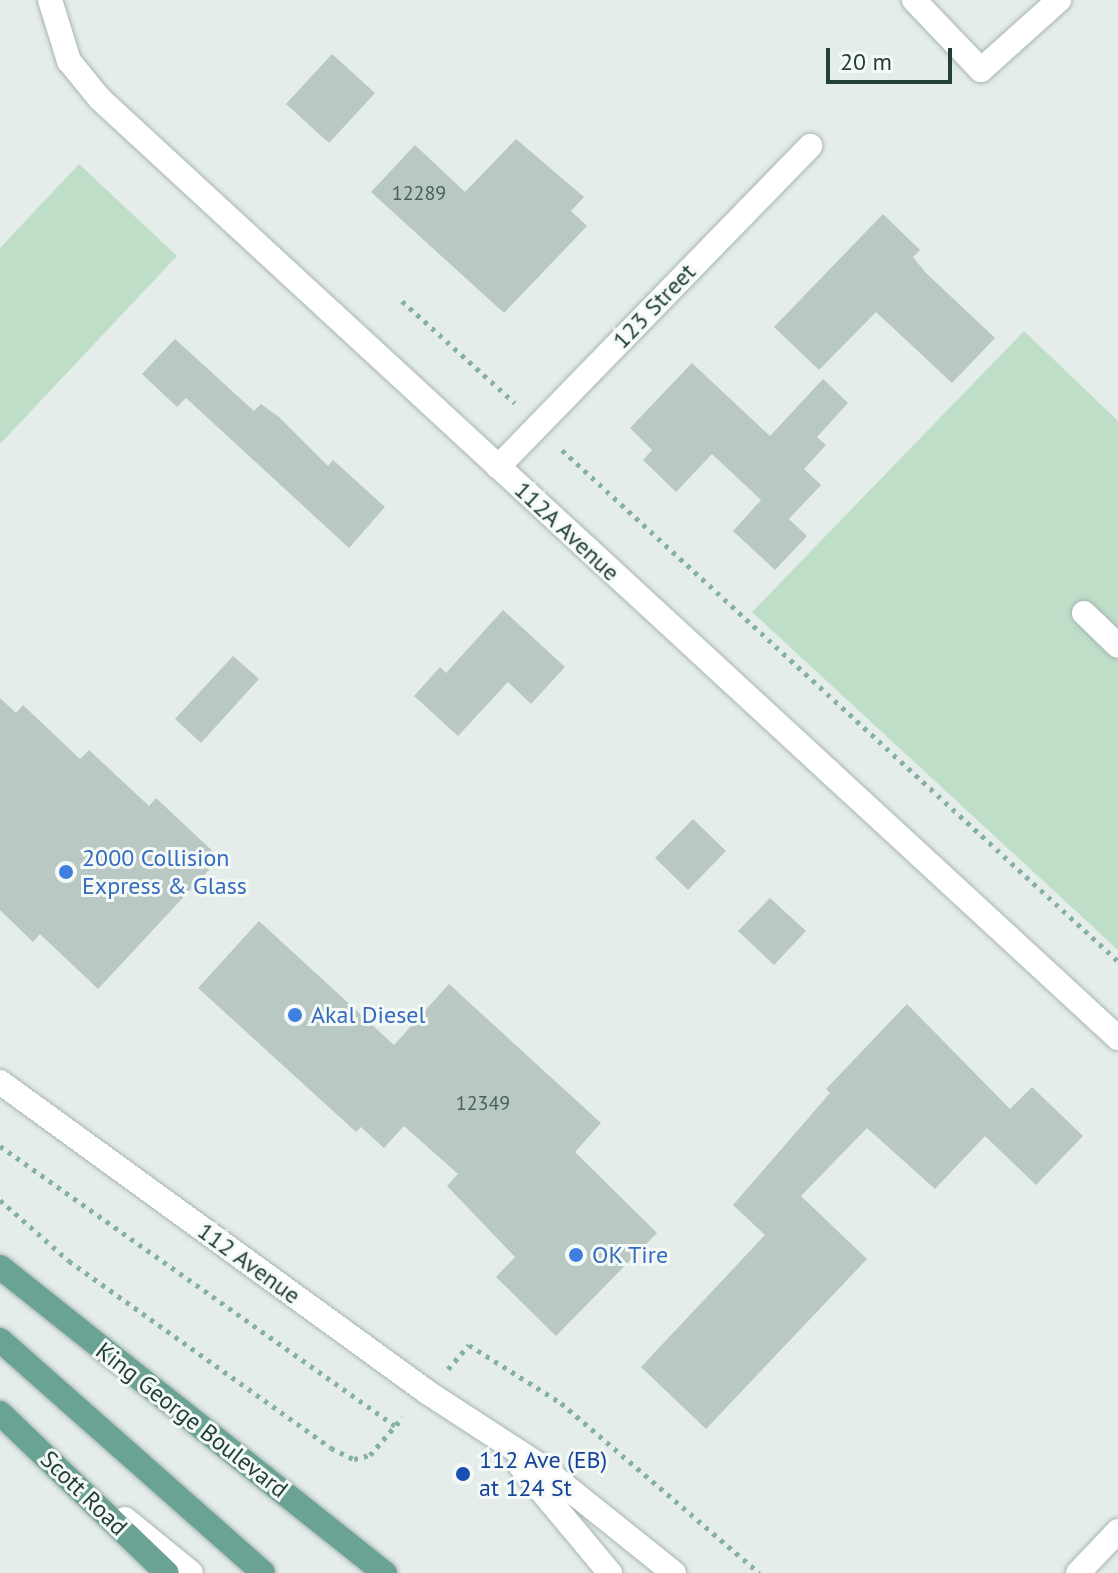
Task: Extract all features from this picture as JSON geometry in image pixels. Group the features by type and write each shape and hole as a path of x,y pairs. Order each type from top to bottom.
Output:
{"main road":[{"name":"King George Boulevard","path":"0,1267 385,1573"},
{"path":"0,1340 263,1573"},
{"name":"Scott Road","path":"0,1413 167,1573"}],"street":[{"name":"112A Avenue","path":"50,0 69,61 100,99 1118,1038"},
{"path":"914,0 981,70 1059,0"},
{"name":"123 Street","path":"498,467 810,146"},
{"path":"1084,613 1118,646"},
{"name":"112 Avenue","path":"0,1082 499,1442 573,1491 674,1573"},
{"name":"112 Avenue","path":"499,1442 610,1573"},
{"path":"33,1445 191,1573"},
{"path":"1078,1573 1118,1531"}],"path":[{"path":"402,301 516,404"},
{"path":"554,442 1118,961"},
{"path":"0,1146 397,1424 370,1455 354,1459 331,1448 69,1261 0,1200"},
{"path":"455,1362 469,1345 561,1403 759,1573"}],"green space":[{"path":"79,164 177,256 0,444 0,248"},
{"path":"1024,331 1118,421 1118,950 752,612"}],"building":[{"path":"332,54 375,93 329,143 286,104"},
{"path":"516,139 584,197 571,211 587,226 504,313 371,192 415,145 465,192"},
{"path":"883,214 920,250 913,257 926,273 995,338 952,383 876,312 819,370 774,327"},
{"path":"175,339 254,411 261,404 279,417 328,466 333,460 385,507 349,548 186,398 177,407 142,374"},
{"path":"692,363 770,436 823,379 848,403 817,437 826,445 804,469 821,485 789,519 807,536 775,570 733,531 761,500 712,454 676,492 643,460 652,450 630,428"},
{"path":"503,610 565,667 531,704 508,682 458,736 414,696 440,667 446,673"},
{"path":"233,656 259,679 201,743 175,719"},
{"path":"0,698 16,713 23,705 80,759 89,750 149,806 156,798 220,858 98,989 40,934 33,942 0,910"},
{"path":"693,819 726,851 688,890 655,858"},
{"path":"770,898 806,931 774,965 738,931"},
{"path":"259,921 394,1045 449,984 601,1123 575,1152 657,1233 556,1336 496,1277 515,1257 447,1186 458,1174 404,1126 384,1148 361,1127 356,1132 198,988"},
{"path":"907,1004 1010,1109 1032,1087 1083,1136 1036,1185 985,1136 935,1189 867,1128 801,1196 867,1259 706,1429 641,1367 765,1235 733,1205 830,1093 826,1089"}],"place":[{"name":"2000 Collision Express & Glass","path":"66,872"},
{"name":"Akal Diesel","path":"295,1015"},
{"name":"OK Tire","path":"576,1255"},
{"name":"112 Ave (EB) at 124 St","path":"463,1474"}]}
